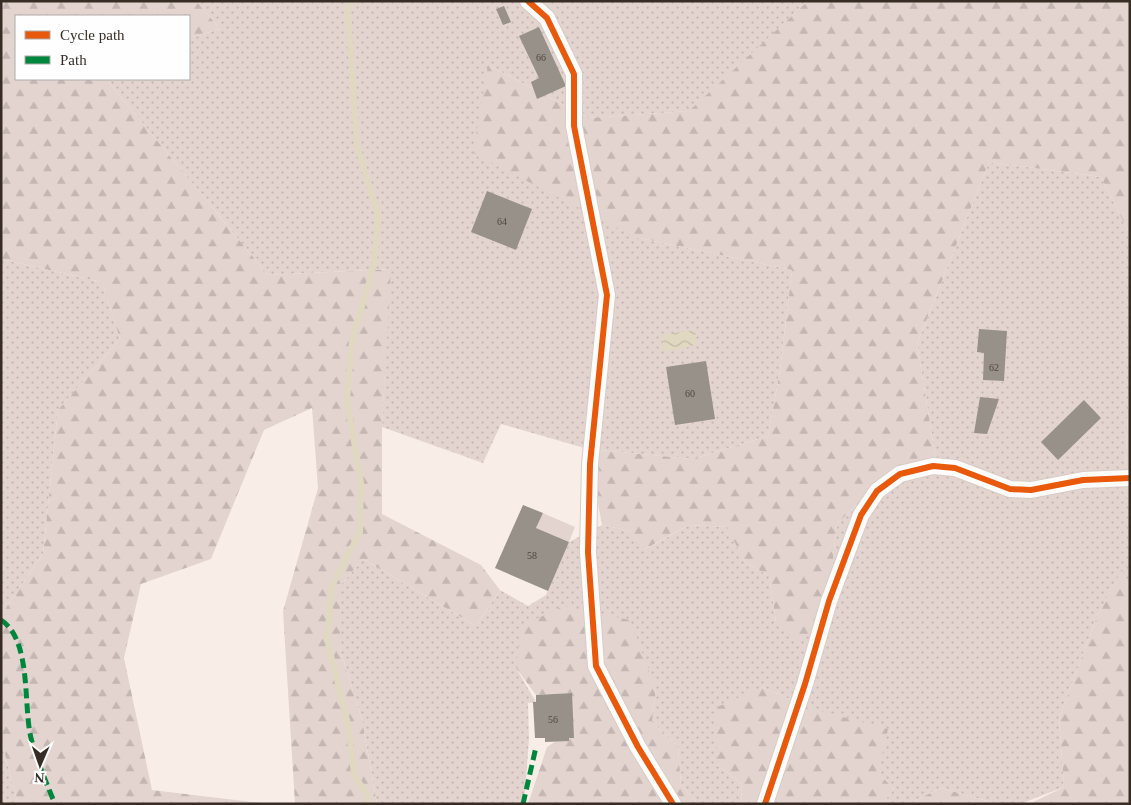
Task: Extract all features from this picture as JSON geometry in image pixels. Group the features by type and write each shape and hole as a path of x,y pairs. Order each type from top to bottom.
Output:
{"street":[{"path":"528,1 547,18 574,74 574,126 607,294 590,464 588,552 596,666 638,746 673,804"},
{"path":"765,804 805,684 829,601 861,515 877,491 900,474 933,466 955,468 1010,489 1031,490 1083,480 1130,478"}],"green space":[{"path":"1,1 196,1 220,29 190,38 190,15 15,15 15,80 108,80 268,275 391,269 382,427 382,514 481,565 500,590 476,626 363,559 340,586 340,649 362,720 377,804 295,804 283,611 318,488 312,408 264,430 211,559 141,584 124,658 152,790 269,804 18,804 1,739 1,615 43,554 58,410 120,339 102,282 1,259"},
{"path":"196,1 808,1 690,111 589,118 488,65 635,237 792,270 780,370 768,436 693,459 588,449 501,424 483,463 382,427 390,269 268,275 108,80 190,80 190,38 220,29"},
{"path":"808,1 1130,1 1130,235 1101,177 989,162 917,344 936,460 876,486 837,524 831,576 811,634 796,643 776,622 769,576 745,562 727,527 689,525 645,549 630,531 602,525 588,449 693,459 768,436 780,370 792,270 635,237 473,153 488,65 589,118 689,111"},
{"path":"989,162 1101,177 1130,235 1130,374 1124,489 1130,503 1130,594 1122,570 1096,619 1059,719 1064,787 1020,804 998,804 941,788 908,804 882,804 894,789 812,709 762,687 718,765 742,784 741,804 698,804 681,785 678,747 652,722 656,689 516,668 536,702 528,703 529,739 524,804 377,804 362,720 340,649 340,586 363,559 476,626 500,590 528,606 546,595 569,542 602,525 630,531 646,549 689,525 728,527 745,562 769,576 776,622 831,576 837,524 876,486 936,460 917,344"},
{"path":"1,259 102,282 120,339 58,410 43,554 1,615"},
{"path":"1130,374 1130,503 1124,489"},
{"path":"543,513 575,527 569,542 536,528"},
{"path":"1122,569 1130,594 1130,804 1029,804 1064,787 1059,719 1096,619"},
{"path":"564,606 630,620 656,689 652,722 678,747 681,785 698,804 528,804 547,747 556,741 571,693 536,695 516,668 521,626"},
{"path":"762,687 812,709 888,729 878,773 894,789 882,804 741,804 742,784 718,765 715,708"},
{"path":"1,739 18,804 1,804"},
{"path":"941,788 998,804 908,804"}],"water":[{"path":"695,330 697,344 680,350 662,351 661,335"}],"building":[{"path":"504,6 511,22 503,25 496,9"},
{"path":"539,27 566,86 537,99 531,82 539,78 519,36"},
{"path":"487,191 532,209 516,250 471,232"},
{"path":"979,329 1007,331 1004,381 983,380 984,353 977,352"},
{"path":"706,361 715,419 675,425 666,367"},
{"path":"980,397 999,399 987,434 974,433"},
{"path":"1084,400 1101,418 1058,460 1041,442"},
{"path":"523,505 543,513 536,528 569,542 548,591 495,568"},
{"path":"572,693 574,738 569,738 569,741 545,742 545,738 535,738 533,702 536,702 536,695"}],"waterway":[{"path":"351,1 348,12 357,145 378,215 374,265 352,341 347,401 361,482 360,532 332,586 327,639 348,724 354,774 368,796 367,804"}],"marked path":[{"path":"1,620 11,630 18,642 25,674 31,738 55,804"},
{"path":"523,804 536,747"}],"cycle path":[{"path":"528,1 547,18 574,74 574,126 607,295 590,464 588,552 596,666 638,747 673,804"},
{"path":"765,804 805,684 829,601 861,515 877,491 900,474 933,466 955,468 1010,489 1031,490 1083,480 1130,478"}]}
